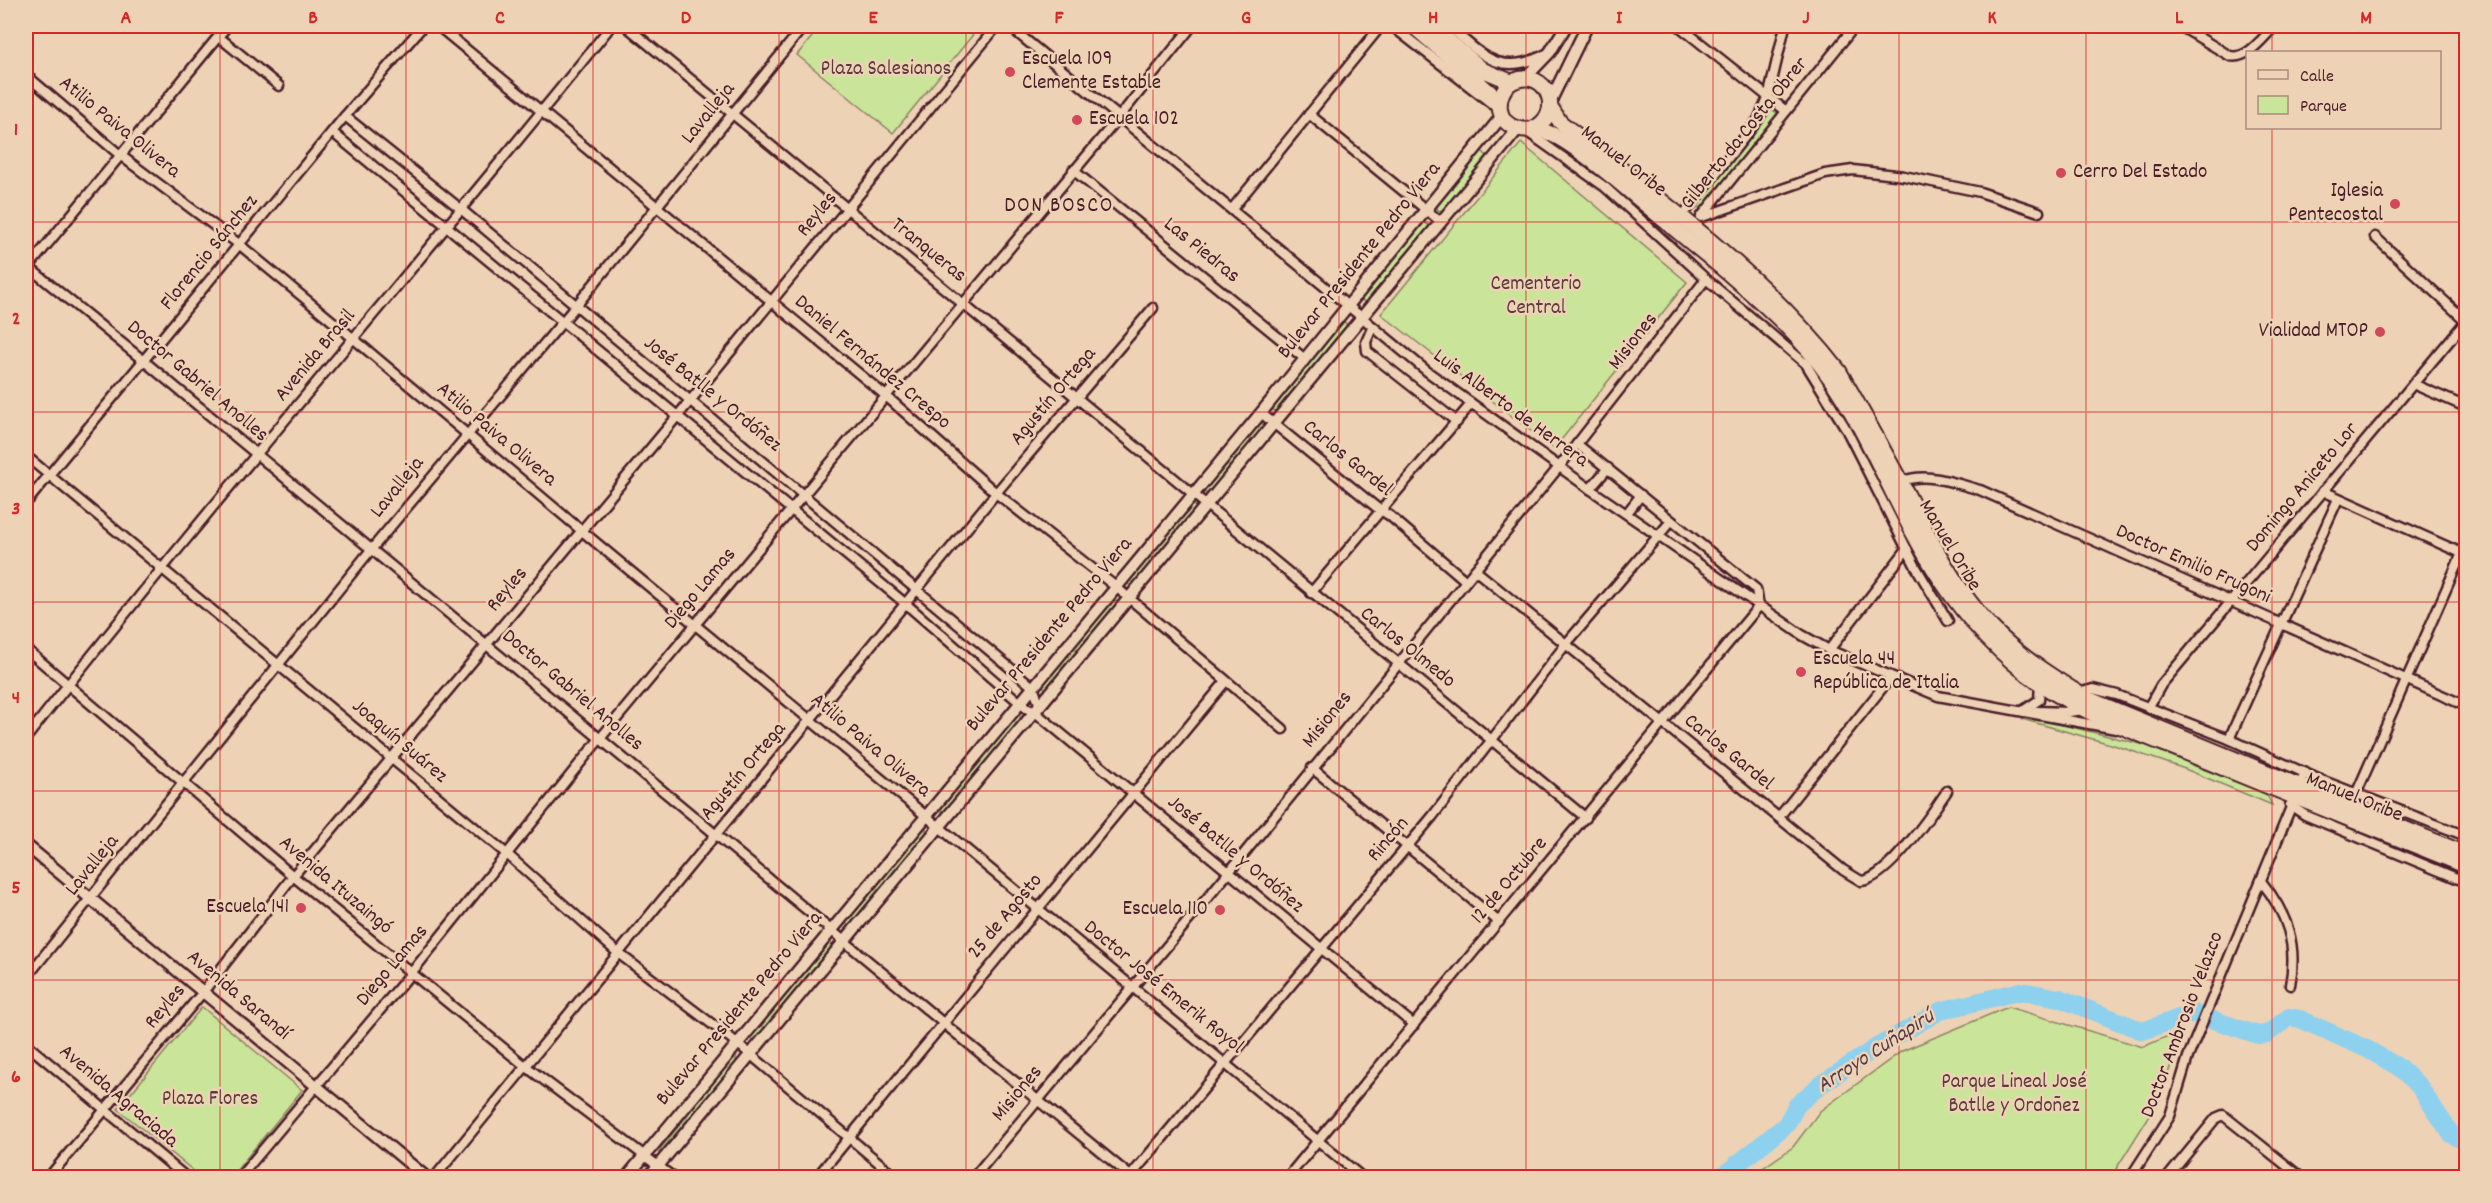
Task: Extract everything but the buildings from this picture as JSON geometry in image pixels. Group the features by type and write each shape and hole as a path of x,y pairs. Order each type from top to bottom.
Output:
{"highway":[{"name":"Manuel Oribe","path":"1413,26 1500,109 1509,124 1525,130 1551,133 1677,222 1694,227 1785,307 1839,371 1938,554 1974,608 2008,644 2078,693 2114,710 2224,753 2296,790 2466,866"},
{"name":"Manuel Oribe","path":"1431,26 1483,70 1541,85 1550,95 1550,104 1560,122 1677,222"},
{"path":"1500,109 1504,90 1518,80"},
{"path":"1525,130 1544,122 1550,104"},
{"name":"Manuel Oribe","path":"1694,227 1813,355 1860,424 1923,552 1963,611 1993,643 2040,683 2072,703 2138,733 2466,854"}],"street":[{"path":"26,268 227,26"},
{"name":"Florencio Sánchez","path":"26,503 345,116 423,26"},
{"name":"Daniel Fernández Crespo","path":"438,26 886,396 996,493 1130,598 1282,729"},
{"name":"Avenida Brasil","path":"26,738 68,684 448,227 611,26"},
{"name":"Tranqueras","path":"626,26 1206,505"},
{"name":"Lavalleja","path":"26,978 278,664 466,434 575,307 804,26"},
{"name":"Reyles","path":"48,1178 203,992 293,876 582,531 997,26"},
{"name":"Luis Alberto de Herrera","path":"1009,26 1232,209 1372,328 1471,404 1559,467 1802,635 1829,650 1938,696 2024,710 2048,718 2138,733"},
{"name":"Diego Lamas","path":"239,1178 412,972 601,738 1120,116 1192,26"},
{"path":"1232,209 1381,26"},
{"name":"Manuel Oribe","path":"1392,26 1500,109"},
{"path":"1448,26 1485,56 1499,63 1512,66 1528,63 1550,52"},
{"path":"1518,80 1550,52 1566,26"},
{"path":"1550,104 1587,26"},
{"path":"1679,26 1786,111"},
{"path":"1677,222 1758,120 1768,98 1785,26"},
{"name":"Gilberto da Costa Obrer","path":"1694,227 1855,26"},
{"path":"2180,26 2219,50 2237,57 2246,53"},
{"path":"2248,51 2275,26"},
{"path":"219,37 279,86"},
{"name":"Atilio Paiva Olivera","path":"26,75 120,155 240,245 354,339 939,828"},
{"name":"Bulevar Presidente Pedro Viera","path":"626,1178 1261,413 1483,140 1500,109"},
{"path":"1309,114 1440,222"},
{"name":"José Batlle y Ordóñez","path":"345,116 462,210 575,307 690,400 1033,687"},
{"name":"Manuel Oribe","path":"1525,130 1605,187 1706,279 1797,354 1818,381 1863,460 1907,549 1948,621"},
{"name":"Bulevar Presidente Pedro Viera","path":"648,1178 1440,222 1497,154 1525,130"},
{"name":"José Batlle y Ordóñez","path":"332,132 906,604 1026,708 1035,712 1414,1025"},
{"path":"1483,140 1485,152 1497,154"},
{"name":"Las Piedras","path":"1073,170 1305,359"},
{"path":"1694,227 1825,174 1853,170 1904,176 1980,192 2039,212"},
{"path":"2375,237 2466,321"},
{"name":"Doctor Gabriel Anolles","path":"26,268 144,361 1131,1177"},
{"name":"Misiones","path":"973,1178 1036,1099 1229,872 1559,467 1706,279"},
{"name":"Agustín Ortega","path":"434,1178 715,833 811,720 996,493 1153,308"},
{"name":"Domingo Aniceto Lor","path":"2148,708 2161,685 2466,321"},
{"path":"1372,328 1366,342 1367,351 1457,422"},
{"path":"1813,355 1818,381"},
{"path":"2414,384 2466,407"},
{"path":"1311,593 1471,404"},
{"name":"Carlos Gardel","path":"1261,413 1466,581"},
{"path":"1577,444 1756,589 1759,606"},
{"name":"Joaquín Suárez","path":"26,456 508,855 618,953 737,1043 897,1178"},
{"path":"1590,489 1608,468"},
{"name":"Doctor Emilio Frugoni","path":"1900,482 1912,477 1927,476 1980,490 2466,706"},
{"path":"2323,491 2464,554"},
{"path":"1627,513 1641,495"},
{"path":"2229,740 2338,499"},
{"name":"Carlos Olmedo","path":"1206,505 1586,818"},
{"name":"Rincón","path":"1131,1177 1407,847 1566,644 1671,521"},
{"path":"2357,792 2464,554 2466,544"},
{"path":"1829,650 1907,549"},
{"name":"Carlos Gardel","path":"1475,570 1843,870 1861,881 1867,881 1882,870 1918,833 1947,791"},
{"name":"12 de Octubre","path":"1287,1178 1759,606"},
{"name":"Avenida Ituzaingó","path":"26,649 293,876 524,1065 674,1178"},
{"path":"1779,818 1891,677"},
{"name":"25 de Agosto","path":"816,1178 942,1022 1226,681"},
{"path":"2024,710 2039,700 2040,683"},
{"path":"1033,687 1039,703 1035,712"},
{"path":"2078,693 2093,689 2104,691 2229,740 2296,790 2305,815 2466,882"},
{"path":"2024,710 2069,712 2114,710"},
{"path":"1312,768 1499,922"},
{"path":"2296,790 2357,792 2466,836"},
{"name":"Doctor Ambrosio Velazco","path":"2130,1178 2170,1116 2192,1048 2296,790"},
{"name":"Doctor José Emerik Royol","path":"939,828 1364,1178"},
{"name":"Avenida Sarandí","path":"26,845 427,1178"},
{"path":"2261,881 2271,892 2292,938 2294,954 2290,985"},
{"name":"Avenida Agraciada","path":"26,1044 187,1178"},
{"path":"2167,1178 2216,1118 2223,1115 2302,1178"}],"green space":[{"name":"Plaza Salesianos","path":"821,26 980,26 893,133 797,55"},
{"path":"1772,110 1778,113 1776,118 1702,209 1699,209 1699,204"},
{"name":"Cementerio Central","path":"1521,143 1687,282 1554,449 1381,314"},
{"path":"1482,151 1488,157 1444,211 1438,210 1436,206"},
{"path":"1423,222 1429,225 1429,228 1367,302 1364,302 1360,297"},
{"path":"1340,321 1346,323 1346,327 1277,411 1274,411 1271,406"},
{"path":"1258,422 1263,424 1263,427 1210,493 1204,493 1203,491"},
{"path":"1191,503 1196,506 1195,511 1134,585 1129,585 1127,580"},
{"path":"1113,599 1116,600 1116,606 1048,688 1043,687 1041,685"},
{"path":"1018,713 1021,719 946,811 940,811 938,809"},
{"path":"2022,719 2051,722 2157,748 2192,765 2266,793 2272,805 2185,769 2114,745"},
{"path":"923,828 926,828 926,834 852,924 846,925 845,922"},
{"path":"826,943 831,943 832,947 755,1040 750,1039 749,1037"},
{"name":"Plaza Flores","path":"202,1007 302,1090 231,1177 201,1177 118,1109"},
{"name":"Parque Lineal José Batlle y Ordoñez","path":"2008,1007 2143,1047 2182,1030 2160,1099 2111,1177 1750,1177 1793,1147 1820,1111 1902,1051"},
{"path":"733,1056 736,1057 736,1062 659,1154 658,1152 686,1117 695,1100"}],"waterway":[{"name":"Arroyo Cuñapirú","path":"1720,1178 1786,1125 1797,1105 1819,1086 1875,1048 1940,1011 2021,991 2059,998 2143,1031 2193,1013 2258,1035 2267,1034 2289,1017 2300,1019 2367,1049 2400,1068 2419,1086 2451,1134 2466,1142"}],"place":[{"name":"Escuela 109 Clemente Estable","path":"1010,72"},
{"name":"Escuela 102","path":"1077,120"},
{"name":"Cerro Del Estado","path":"2061,173"},
{"name":"Iglesia Pentecostal","path":"2395,204"},
{"name":"Vialidad MTOP","path":"2380,332"},
{"name":"Escuela 44 República de Italia","path":"1801,672"},
{"name":"Escuela 141","path":"301,908"},
{"name":"Escuela 110","path":"1220,910"}],"district":[{"name":"DON BOSCO","path":"1059,206"}]}
